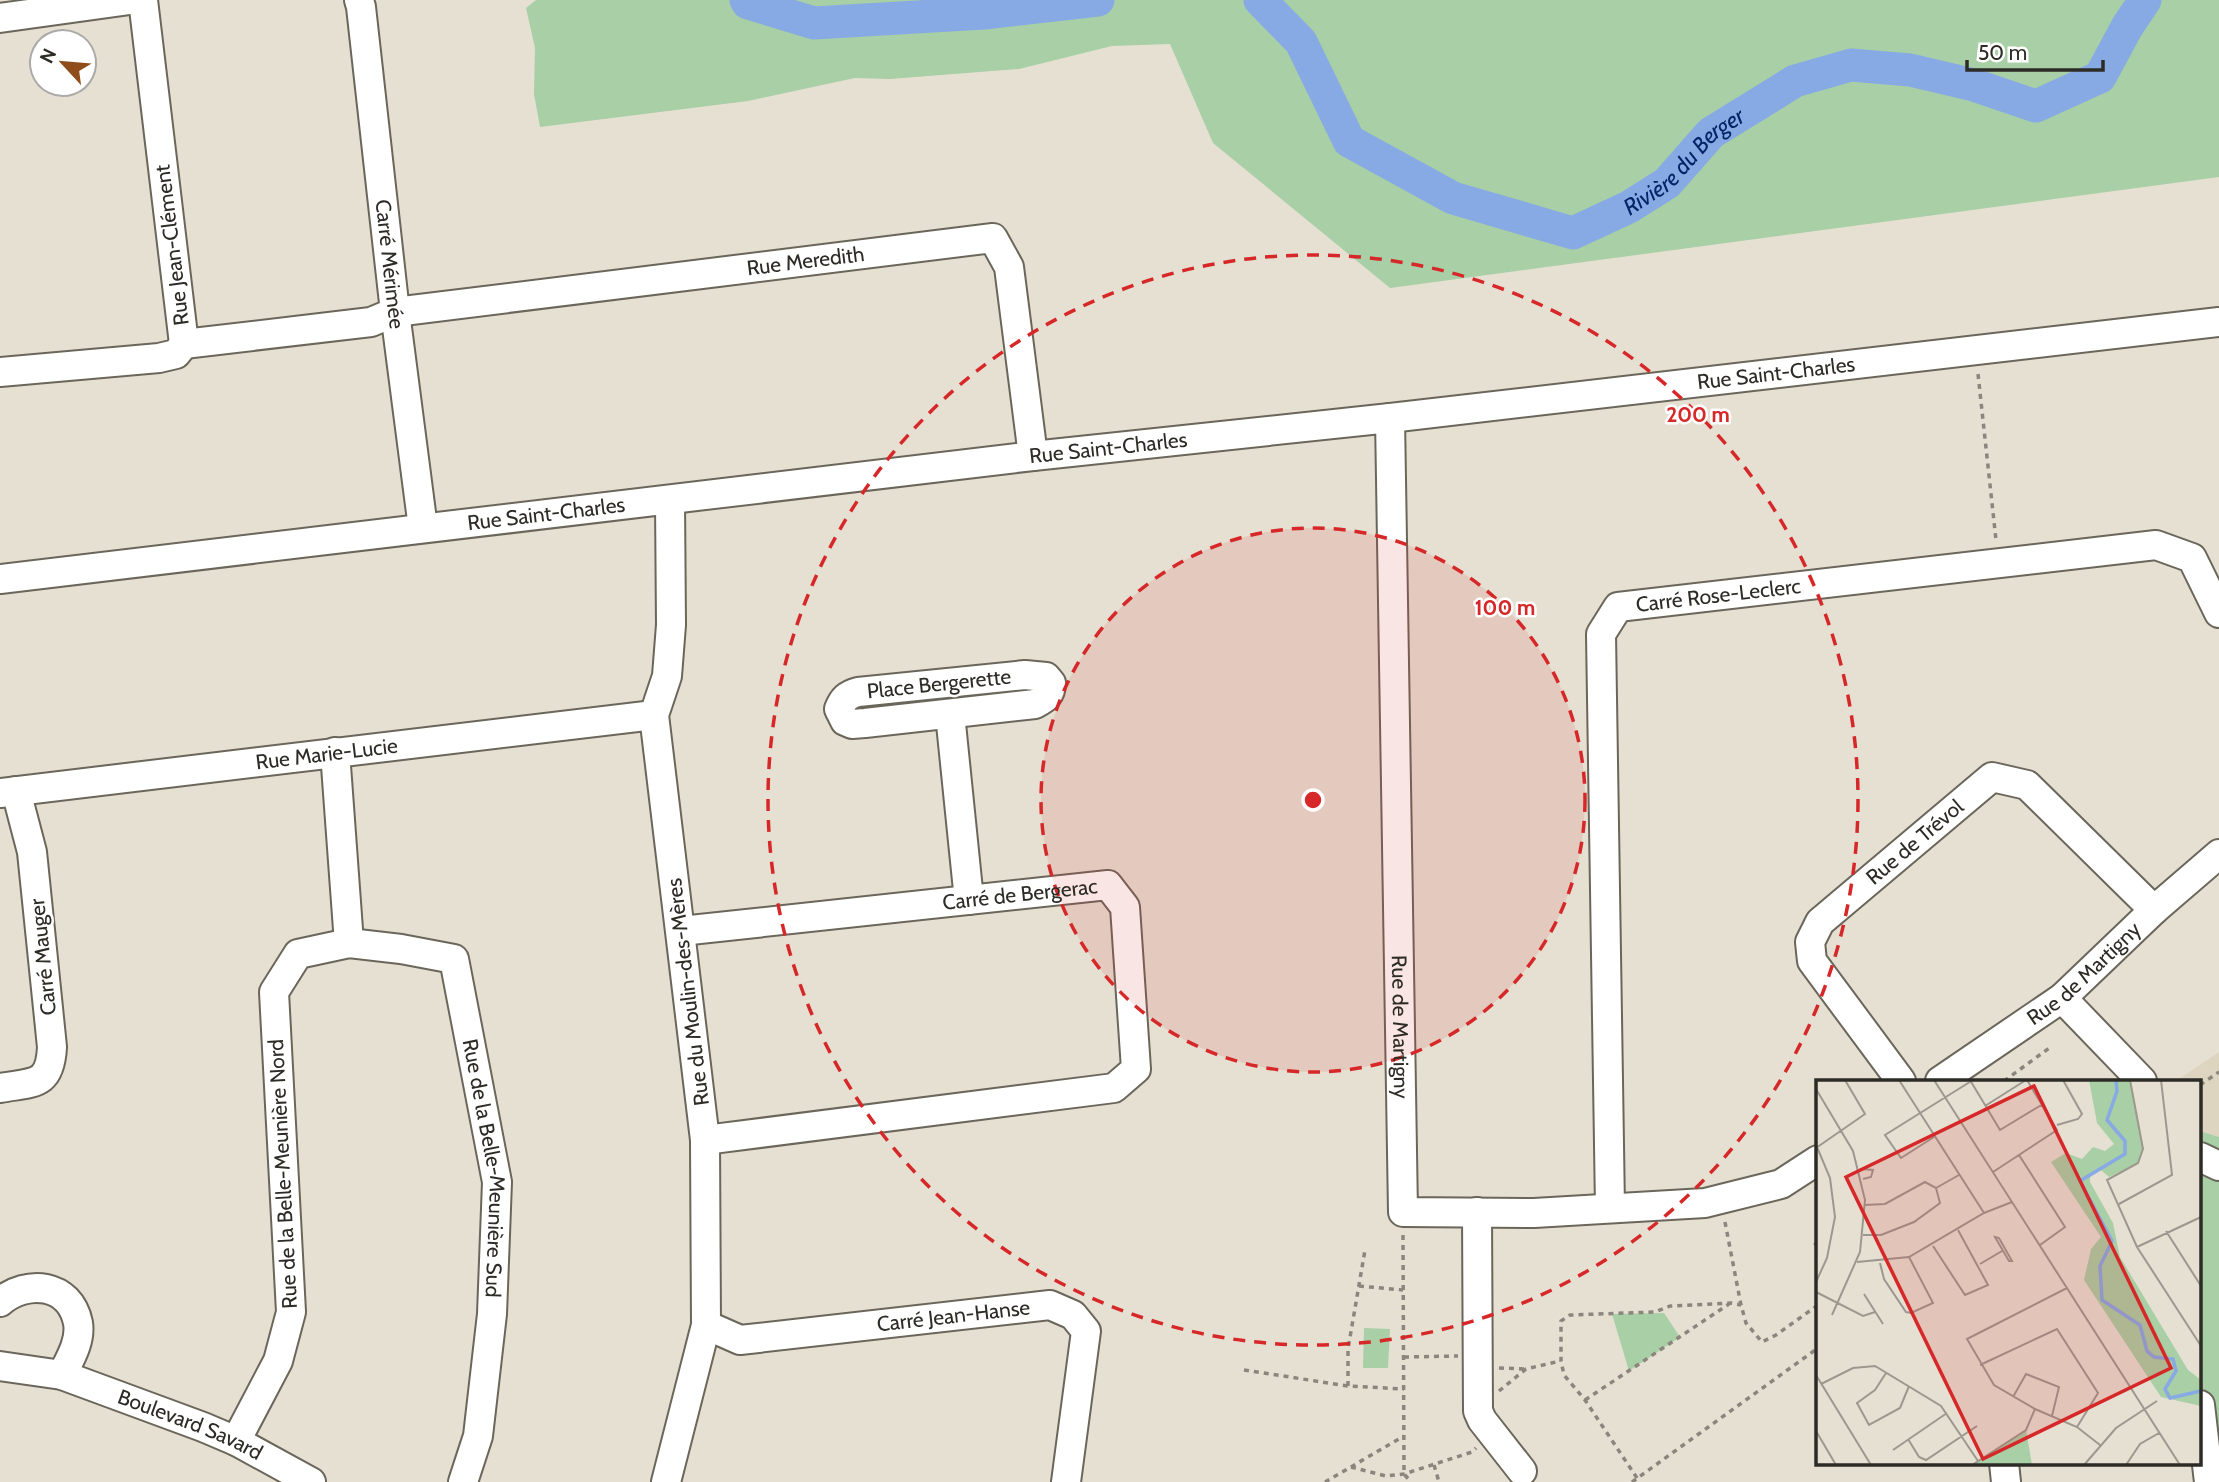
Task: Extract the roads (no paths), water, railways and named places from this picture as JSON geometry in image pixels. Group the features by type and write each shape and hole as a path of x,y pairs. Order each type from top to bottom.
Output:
{"street":[{"path":"0,18 130,0"},
{"name":"Rue Jean-Clément","path":"0,372 159,358 176,354 184,344 143,0"},
{"name":"Carré Mérimée","path":"359,0 362,7 395,312 423,528"},
{"name":"Rue Meredith","path":"395,312 993,238 1009,267 1033,456"},
{"path":"184,344 370,322 395,312"},
{"name":"Rue Saint-Charles","path":"0,579 1033,456 1390,418 2219,322"},
{"name":"Rue de Martigny","path":"1390,418 1403,1212 1534,1213 1705,1203 1781,1184 1816,1161"},
{"name":"Rue du Moulin-des-Mères","path":"666,1482 706,1325 705,1140 654,715 667,676 671,625 670,500"},
{"name":"Carré Rose-Leclerc","path":"1610,1208 1601,634 1618,607 2157,545 2192,558 2219,613"},
{"name":"Place Bergerette","path":"1025,675 1046,677 1051,683 1047,698 1035,704 950,714 852,724 845,721 839,709 842,700 849,694 858,692 1025,675"},
{"name":"Place Bergerette","path":"950,714 969,900"},
{"name":"Rue Marie-Lucie","path":"8,792 654,715"},
{"path":"335,752 349,943"},
{"name":"Rue de Trévol","path":"1900,1080 1812,961 1810,942 1820,922 1992,778 2027,785 2154,910"},
{"name":"Carré Mauger","path":"0,1088 39,1082 51,1067 52,1047 32,852 8,792"},
{"name":"Rue de Martigny","path":"1941,1080 2062,998 2154,910 2219,853"},
{"name":"Carré de Bergerac","path":"681,931 1108,885 1125,907 1136,1069 1114,1088 705,1140"},
{"name":"Rue de la Belle-Meunière Nord","path":"236,1441 278,1361 292,1312 274,992 298,954 349,943"},
{"name":"Rue de la Belle-Meunière Sud","path":"349,943 454,958 497,1182 492,1314 478,1436 463,1482"},
{"path":"2062,998 2141,1080"},
{"path":"2202,1158 2219,1166"},
{"path":"1477,1212 1478,1410 1482,1420 1522,1471"},
{"path":"0,1302 23,1288 37,1287 52,1290 64,1298 75,1316 78,1337 62,1375"},
{"name":"Carré Jean-Hanse","path":"706,1325 740,1340 1050,1305 1073,1314 1086,1331 1066,1482"},
{"name":"Boulevard Savard","path":"0,1366 62,1375 236,1441 311,1482"},
{"path":"2202,1422 2209,1482"},
{"path":"2004,1464 2006,1482"}],"waterway":[{"name":"Rivière du Berger","path":"746,0 748,3 814,23 984,13 1098,0"},
{"name":"Rivière du Berger","path":"1260,0 1301,42 1349,141 1453,198 1573,233 1629,207 1667,183 1711,133 1795,81 1851,65 1910,70 1974,85 2036,106 2100,77 2145,0"}]}
